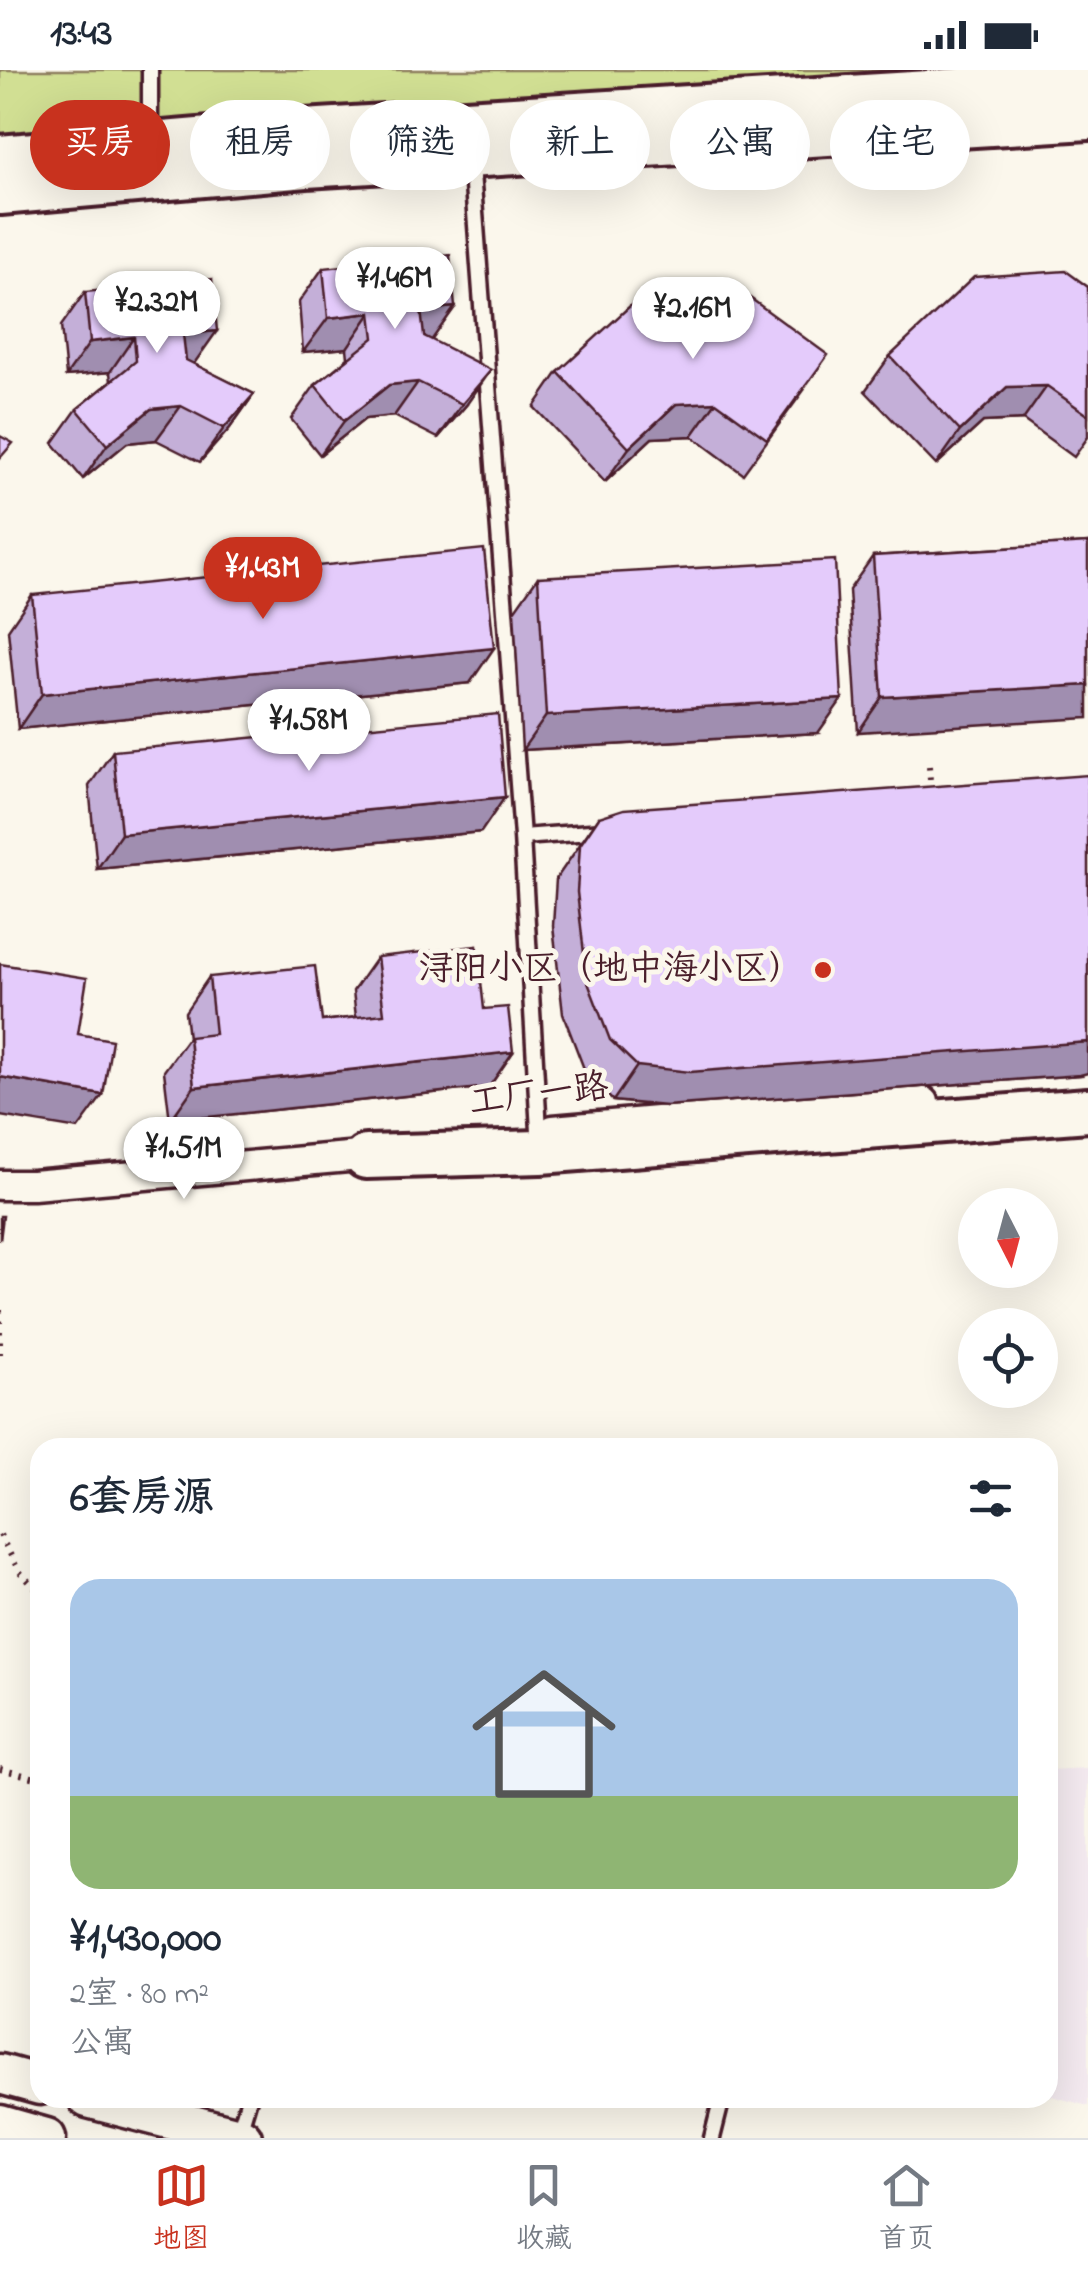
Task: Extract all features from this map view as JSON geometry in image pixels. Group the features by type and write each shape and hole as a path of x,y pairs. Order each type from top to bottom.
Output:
{"main road":[{"path":"170,142 1088,82"},
{"path":"490,155 1088,118"},
{"path":"0,157 30,154"},
{"path":"0,193 350,163"},
{"path":"366,1157 540,1152 1088,1110"},
{"path":"0,2074 30,2082"},
{"path":"127,2108 240,2137"},
{"path":"0,2125 46,2138"}],"street":[{"name":"工厂一路","path":"0,1185 33,1186 366,1157 539,1131 783,1110 1088,1092"}],"lane":[{"path":"150,70 150,100"},
{"path":"473,190 522,837 539,1131"},
{"path":"522,837 620,829"},
{"path":"240,2137 247,2108"},
{"path":"712,2138 720,2108"}],"path":[{"path":"930,766 932,806"},
{"path":"0,1310 0,1354"},
{"path":"0,1535 18,1571 30,1583"},
{"path":"0,1768 30,1776"}],"shaded area":[{"path":"1088,1768 1088,2106 1058,2098 1058,1770"}],"green space":[{"path":"0,70 1088,70 713,100 670,100 670,103 650,105 650,100 510,100 510,116 490,118 490,100 350,100 350,129 330,131 330,100 190,100 190,142 170,143 170,100 30,100 30,155 0,157"}],"building":[{"path":"450,255 455,307 421,310 424,336 491,370 462,404 418,382 389,385 344,421 315,385 374,338 371,313 328,318 323,268"},
{"path":"1066,271 1088,287 1088,415 1047,386 1007,387 960,431 890,356 974,277"},
{"path":"212,279 217,331 183,334 186,360 254,394 224,428 181,406 151,409 107,445 77,409 136,361 134,337 90,342 85,292"},
{"path":"735,287 828,355 767,439 716,402 676,404 629,448 558,372 643,294"},
{"path":"0,436 13,443 0,458"},
{"path":"1088,543 1088,685 882,697 873,556"},
{"path":"484,549 494,648 42,694 32,595"},
{"path":"835,560 842,699 546,716 538,577"},
{"path":"498,714 505,797 121,834 113,751"},
{"name":"浔阳小区（地中海小区）","path":"1088,775 1088,1042 690,1072 637,1066 610,1040 587,980 577,892 580,845 599,817 624,809"},
{"path":"477,946 484,1009 508,1007 513,1052 194,1087 189,1037 215,1034 209,977 315,966 322,1021 384,1014 377,957"},
{"path":"0,964 87,978 78,1034 112,1040 103,1095 0,1077"}],"place":[{"name":"浔阳小区（地中海小区）","path":"823,970"}]}
